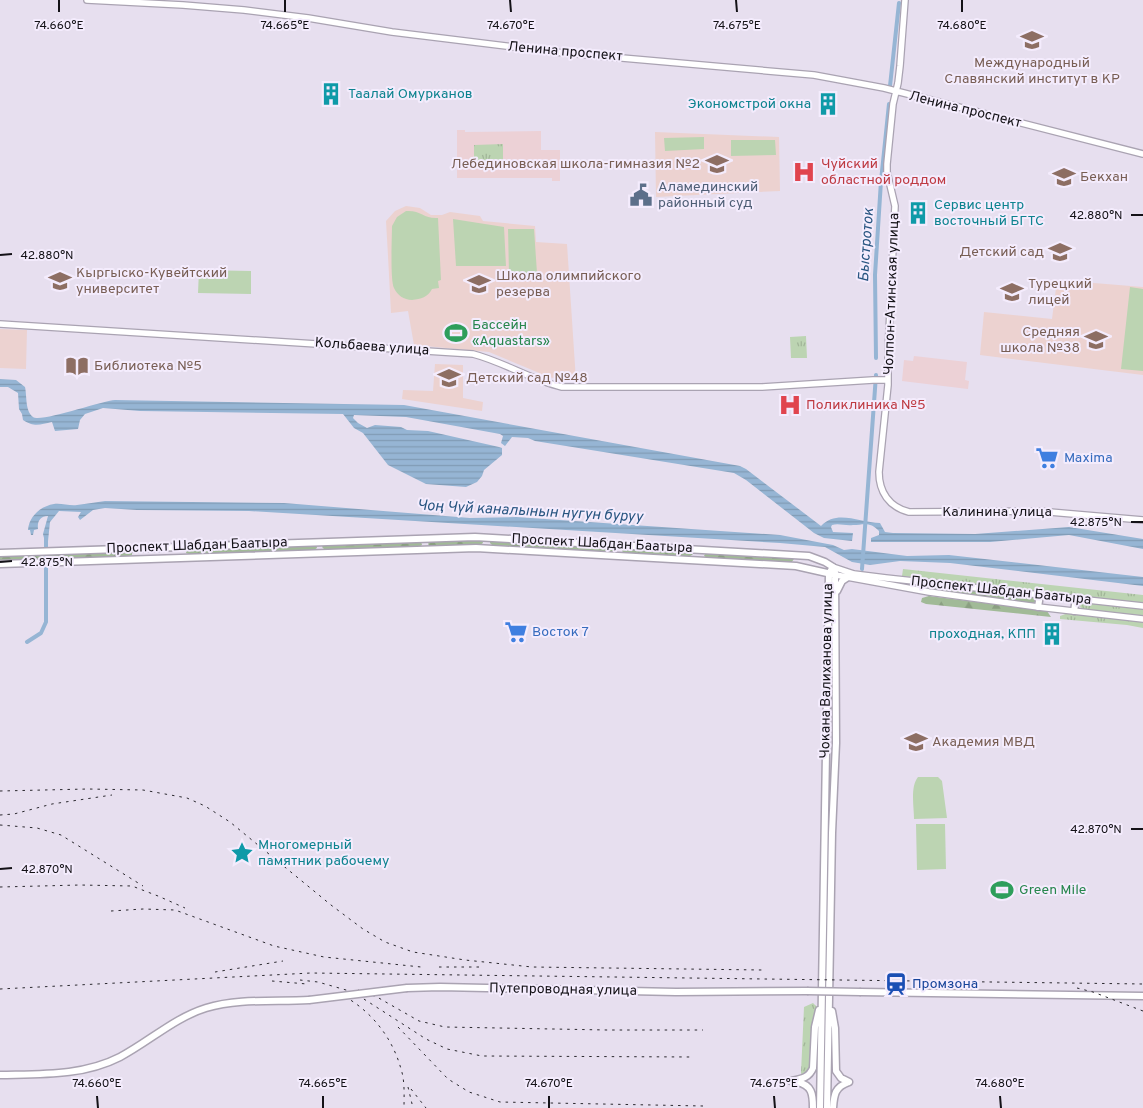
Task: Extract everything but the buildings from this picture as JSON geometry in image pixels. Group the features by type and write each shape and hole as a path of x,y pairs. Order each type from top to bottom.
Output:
{"main road":[{"name":"Ленина проспект","path":"87,0 244,10 535,50 795,72 864,84 1143,154"},
{"path":"896,92 905,0"},
{"name":"Чолпон-Атинская улица","path":"886,496 880,484 879,472 888,352 895,206 887,169 892,104 896,92"},
{"name":"Кольбаева улица","path":"0,324 473,354 492,359 546,383 562,387 762,387 885,380"},
{"name":"Калинина улица","path":"886,496 896,507 909,512 1038,511 1143,520"},
{"path":"486,548 487,537"},
{"name":"Проспект Шабдан Баатыра","path":"0,553 487,537 797,554 815,557 833,567 854,574 1143,606"},
{"path":"425,539 425,549"},
{"path":"319,542 320,553"},
{"path":"618,545 618,555"},
{"path":"184,546 184,557"},
{"path":"134,548 135,558"},
{"name":"Проспект Шабдан Баатыра","path":"0,564 135,558 486,548 796,566 829,574 929,592 1143,619"},
{"path":"697,560 698,549"},
{"path":"796,566 797,554"},
{"path":"816,570 825,568 825,562"},
{"name":"Чокана Валиханова улица","path":"820,1108 828,594 829,574 833,567"},
{"name":"Чокана Валиханова улица","path":"827,1108 832,833 836,743 836,575 833,567"},
{"path":"816,570 824,578 828,594"},
{"path":"836,594 840,584 848,577"},
{"path":"1038,607 1040,595"},
{"path":"1074,611 1076,599"},
{"name":"Путепроводная улица","path":"0,1075 57,1073 93,1068 120,1057 186,1016 209,1007 240,1002 309,1000 407,988 1143,996"},
{"path":"813,1108 811,1089 803,1083 791,1081 803,1079 811,1073 813,1068 815,1027 822,1003"},
{"path":"830,1003 835,1028 836,1071 841,1078 849,1082 836,1090 833,1108"}],"shaded area":[{"path":"457,130 465,130 465,132 541,131 541,150 560,150 560,181 552,181 552,178 457,178"},
{"name":"Лебединовская школа-гимназия №2","path":"655,132 779,137 780,191 656,197"},
{"name":"Школа олимпийского резерва","path":"406,206 420,208 431,215 442,215 450,212 480,216 483,221 535,226 536,242 567,244 576,381 549,377 489,352 414,345 408,311 391,313 386,221 395,211"},
{"name":"Средняя школа №38","path":"1057,280 1143,287 1143,375 980,355 984,312 1052,319"},
{"path":"0,329 27,330 26,369 0,368"},
{"path":"914,356 967,362 965,380 969,381 968,389 902,381 904,360 913,361"},
{"name":"Детский сад №48","path":"435,364 463,365 463,398 483,402 482,411 402,399 403,390 433,391"}],"green space":[{"path":"704,137 704,149 665,151 664,138"},
{"path":"731,140 775,140 776,155 731,156"},
{"path":"503,144 503,162 474,163 474,145"},
{"path":"406,211 438,218 441,280 438,281 439,288 432,289 424,297 412,300 401,297 397,293 392,276 392,226 397,217"},
{"path":"453,219 504,227 506,266 456,266"},
{"path":"508,229 534,229 537,273 509,274"},
{"path":"199,270 251,271 251,294 198,293"},
{"path":"1130,287 1143,289 1143,371 1121,369"},
{"path":"806,336 807,358 791,358 790,337"},
{"path":"482,540 483,543 480,545 430,547 428,544 430,541"},
{"path":"421,541 422,545 419,547 325,550 322,547 324,544"},
{"path":"490,541 614,548 615,550 613,552 492,545"},
{"path":"316,544 317,548 314,550 186,553 187,549"},
{"path":"623,548 692,552 693,554 689,557 624,553 622,551"},
{"path":"132,552 132,555 129,556 0,561 0,555"},
{"path":"706,552 794,559 791,563 707,558 704,556"},
{"path":"903,569 1143,595 1143,603 902,576"},
{"path":"893,582 1033,597 1036,601 1032,604 950,593"},
{"path":"929,596 1047,611 1051,617 921,602 922,598"},
{"path":"1084,602 1143,609 1143,616 1083,609 1080,607"},
{"path":"1068,613 1143,621 1143,628 1060,619 1060,616"},
{"path":"918,777 938,777 942,781 947,818 914,819 913,792"},
{"path":"916,824 945,824 946,869 917,870"},
{"path":"813,1003 817,1007 813,1022 810,1071 802,1076 804,1007"}],"water":[{"path":"0,379 16,380 25,387 30,414 38,418 58,415 115,400 404,405 740,466 821,526 834,518 849,518 880,523 885,532 893,533 975,534 1069,527 1143,539 1143,549 1069,535 990,542 871,542 871,538 879,535 879,531 873,526 866,524 832,525 833,532 853,533 852,541 824,538 814,533 746,480 734,473 535,441 528,438 512,437 505,446 501,443 503,436 500,434 406,417 354,415 353,418 367,428 375,425 401,427 407,430 428,431 499,447 502,448 502,455 484,470 477,482 466,487 426,484 388,465 363,433 354,428 343,414 140,411 103,408 85,414 80,420 78,429 55,431 52,422 35,425 23,420 19,409 18,393 8,387 0,387"},
{"path":"105,501 284,503 470,518 516,517 780,535 833,545 844,550 852,549 907,556 949,555 1143,577 1143,586 950,563 900,561 870,565 852,562 825,547 780,543 249,511 105,508 93,510 80,520 78,517 81,512 59,511 50,522 48,541 45,542 43,534 48,516 40,520 38,529 34,530 33,535 28,530 36,512 49,505 74,505"}],"waterway":[{"name":"Быстроток","path":"890,86 899,3"},
{"name":"Быстроток","path":"876,358 875,275 881,181 889,104"},
{"name":"Быстроток","path":"862,569 876,375"},
{"name":"Чоң Чүй каналынын нугун буруу","path":"27,642 41,633 46,622 46,538"}],"railway":[{"path":"0,791 143,790 187,798 205,806 230,822 363,929 385,942 413,952 532,967 762,970"},
{"path":"0,815 14,814 52,804 112,795"},
{"path":"0,825 37,828 61,835 143,886"},
{"path":"0,887 132,886 185,908"},
{"path":"111,911 175,910 274,946 324,957 421,967"},
{"path":"215,972 283,961"},
{"path":"439,967 479,967"},
{"path":"0,989 311,973 1143,984"},
{"path":"300,980 318,982 353,992 426,1039 447,1049 482,1056 693,1057"},
{"path":"272,981 307,984"},
{"path":"1077,988 1143,1011"},
{"path":"358,990 377,997 419,1021 445,1027 703,1030"},
{"path":"338,993 369,1015 378,1024 392,1045 402,1074 404,1108"},
{"path":"398,1027 448,1079 469,1092 500,1102 703,1106"},
{"path":"408,1087 413,1108"},
{"path":"411,1089 426,1108"}],"place":[{"name":"Международный Славянский институт в КР","path":"1032,40"},
{"name":"Таалай Омурканов","path":"331,94"},
{"name":"Экономстрой окна","path":"828,104"},
{"name":"Лебединовская школа-гимназия №2","path":"717,164"},
{"name":"Чуйский областной роддом","path":"804,172"},
{"name":"Бекхан","path":"1064,177"},
{"name":"Аламединский районный суд","path":"641,195"},
{"name":"Сервис центр восточный БГТС","path":"918,213"},
{"name":"Детский сад","path":"1060,252"},
{"name":"Кыргыско-Кувейтский университет","path":"60,281"},
{"name":"Школа олимпийского резерва","path":"479,284"},
{"name":"Турецкий лицей","path":"1012,292"},
{"name":"Бассейн «Aquastars»","path":"456,333"},
{"name":"Средняя школа №38","path":"1096,340"},
{"name":"Библиотека №5","path":"77,366"},
{"name":"Детский сад №48","path":"449,378"},
{"name":"Поликлиника №5","path":"790,405"},
{"name":"Maxima","path":"1047,458"},
{"name":"Восток 7","path":"516,632"},
{"name":"проходная, КПП","path":"1052,634"},
{"name":"Академия МВД","path":"916,742"},
{"name":"Многомерный памятник рабочему","path":"242,853"},
{"name":"Green Mile","path":"1002,890"},
{"name":"Промзона","path":"896,984"}]}
